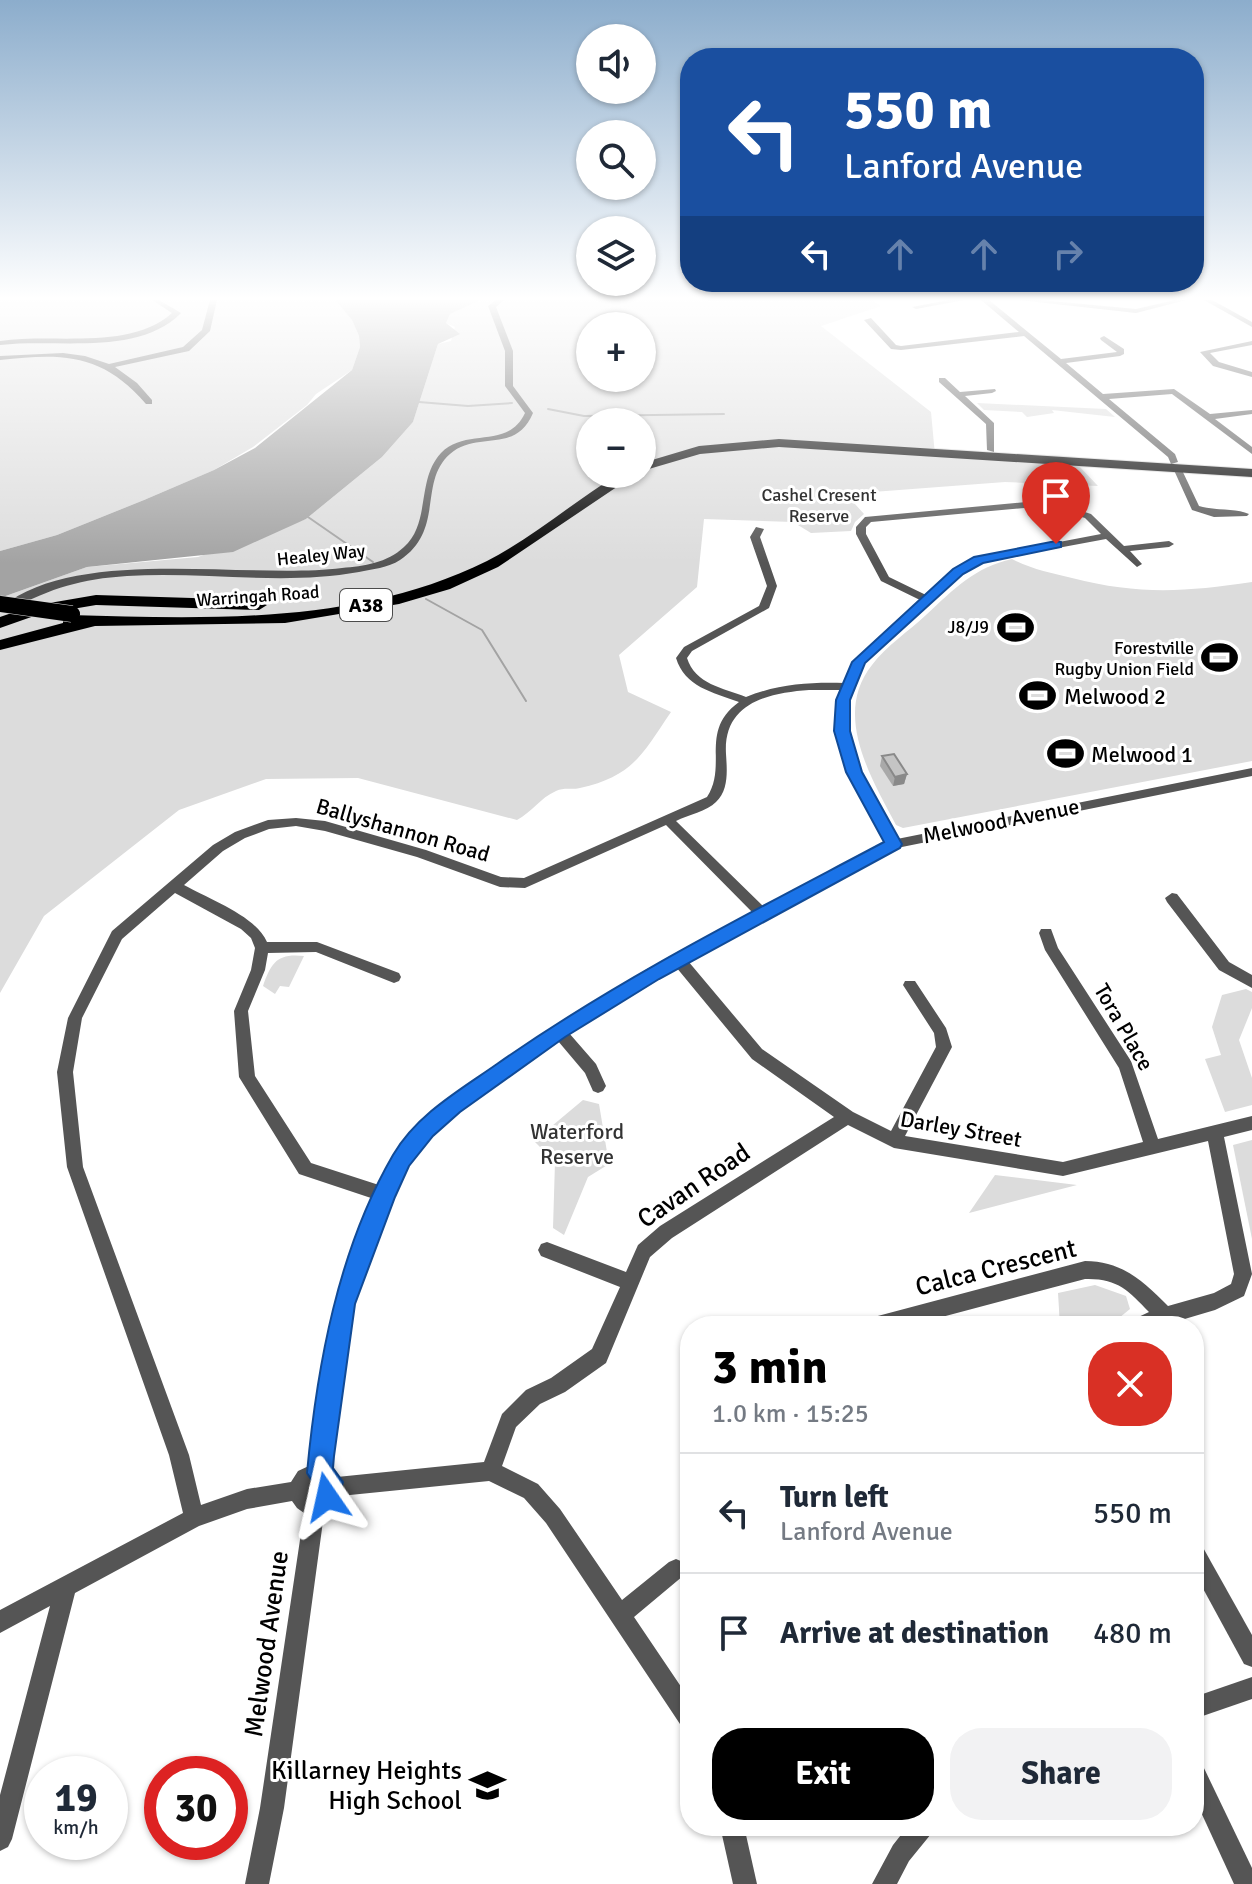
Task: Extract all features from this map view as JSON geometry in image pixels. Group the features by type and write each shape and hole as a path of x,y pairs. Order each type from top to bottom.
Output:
{"highway":[{"path":"656,457 699,445 768,438 1252,470"},
{"path":"656,463 699,450 759,443 991,453"},
{"name":"Warringah Road","path":"71,617 222,614 341,602 419,585 480,562 593,488"},
{"name":"Warringah Road","path":"0,609 128,622 296,616 396,599 435,588 513,553 608,488"},
{"path":"0,623 48,606 83,599 237,605 341,602"},
{"path":"0,645 48,630 128,622"}],"street":[{"path":"139,388 149,402"},
{"name":"Healey Way","path":"0,609 56,584 90,578 147,574 294,577 393,561 411,546 425,528 429,507 428,484 443,456 451,448 519,432 526,424 529,413 510,388"},
{"path":"952,388 990,423 991,453"},
{"path":"1091,388 1172,456 1195,508 1214,514 1244,514"},
{"path":"1102,397 1165,389 1174,391 1252,451"},
{"path":"960,394 992,391"},
{"path":"1209,417 1252,412"},
{"path":"927,600 885,579 861,534 861,527 868,519 1047,503 1078,511 1125,549 1137,564"},
{"path":"759,529 755,537 772,586 764,608 688,649 681,658 683,671 694,681 747,701 788,687 847,687"},
{"path":"894,844 854,772 842,731 847,687 859,662 958,571 979,560 1109,535"},
{"path":"1125,549 1169,544"},
{"name":"Ballyshannon Road","path":"194,1518 179,1455 75,1167 65,1072 75,1018 117,935 218,848 240,835 268,825 296,822 325,826 421,853 500,882 525,883 699,808 719,790 723,776 721,735 734,713 747,701"},
{"name":"Melwood Avenue","path":"325,1480 344,1304 385,1195 402,1160 425,1130 506,1066 558,1031 679,960 894,844 1252,772"},
{"path":"669,821 762,913"},
{"path":"174,886 246,925 257,935 262,948 258,970 241,1011 247,1077 305,1169 385,1195"},
{"path":"1172,898 1224,966 1252,982"},
{"name":"Tora Place","path":"1046,933 1052,950 1126,1066 1153,1147"},
{"path":"262,948 317,947 394,977"},
{"name":"Darley Street","path":"679,960 757,1054 847,1117 894,1141 1063,1169 1252,1123"},
{"path":"894,1141 944,1047 941,1032 910,985"},
{"path":"558,1031 591,1069 598,1086"},
{"name":"Cavan Road","path":"490,1471 509,1421 533,1397 558,1385 599,1356 644,1251 666,1232 847,1117"},
{"path":"1157,1316 1225,1299 1238,1290 1243,1274 1215,1133"},
{"path":"547,1250 631,1283"},
{"name":"Calca Crescent","path":"912,1316 1085,1270 1105,1268 1129,1280 1163,1313"},
{"path":"0,1622 194,1518 247,1499 307,1498 324,1502 325,1480 490,1471 531,1491 553,1516 680,1704"},
{"name":"Melwood Avenue","path":"257,1884 283,1735 307,1498"},
{"path":"620,1615 676,1569"},
{"path":"1204,1569 1252,1656"},
{"path":"0,1839 66,1587"},
{"path":"1204,1705 1252,1688"},
{"path":"1204,1793 1247,1884"},
{"path":"734,1836 745,1884"},
{"path":"884,1884 901,1853 915,1836"}],"green space":[{"path":"0,388 325,388 253,447 214,470 57,535 0,551"},
{"name":"Cashel Cresent Reserve","path":"424,388 576,388 576,392 656,392 656,388 900,388 931,412 935,455 1078,465 1098,486 1005,482 846,494 864,514 851,531 811,533 793,522 704,519 697,587 619,655 628,692 671,712 644,751 625,769 598,783 556,791 517,820 358,778 266,779 179,810 44,916 0,993 0,598 87,567 198,557 306,519 382,457 413,422"},
{"path":"977,403 1106,409 1115,417 1052,410 1054,413 1027,417 1022,412 984,410"},
{"path":"1012,559 1056,574 1119,587 1183,590 1252,582 1252,761 903,828 896,825 876,788 860,746 856,705 861,684 884,651 956,588 987,567"},
{"path":"287,956 304,956 289,987 280,986 275,994 263,986 276,961"},
{"path":"1246,989 1252,992 1252,1008 1239,1040 1252,1078 1252,1105 1225,1112 1205,1059 1221,1055 1212,1027 1222,995"},
{"name":"Waterford Reserve","path":"583,1100 599,1104 609,1164 588,1177 564,1235 553,1228 555,1162 534,1141"},
{"path":"1252,1140 1252,1239 1233,1145"},
{"path":"995,1175 1077,1185 969,1213"},
{"path":"1095,1285 1126,1296 1130,1309 1121,1316 1059,1316 1058,1293"}],"shaded area":[{"path":"330,388 424,388 413,422 382,457 306,519 233,552 87,567 0,598 0,551 57,535 144,500 214,470 255,448"}],"building":[{"path":"894,754 907,774 895,777 882,756"}],"waterway":[{"path":"419,402 468,406 512,403"},
{"path":"548,409 584,416 724,414"},
{"path":"308,517 373,562"},
{"path":"426,599 482,630 526,701"}],"place":[{"name":"J8/J9","path":"1015,627"},
{"name":"Forestville Rugby Union Field","path":"1220,658"},
{"name":"Melwood 2","path":"1038,696"},
{"name":"Melwood 1","path":"1065,754"},
{"name":"Killarney Heights High School","path":"488,1786"}],"route":[{"path":"327,1497 331,1487 328,1478 320,1473 321,1456 344,1304 385,1195 402,1160 425,1130 453,1106 558,1031 652,973 894,844 854,772 842,731 843,700 859,662 958,571 979,560 1004,553 1056,544"}]}
